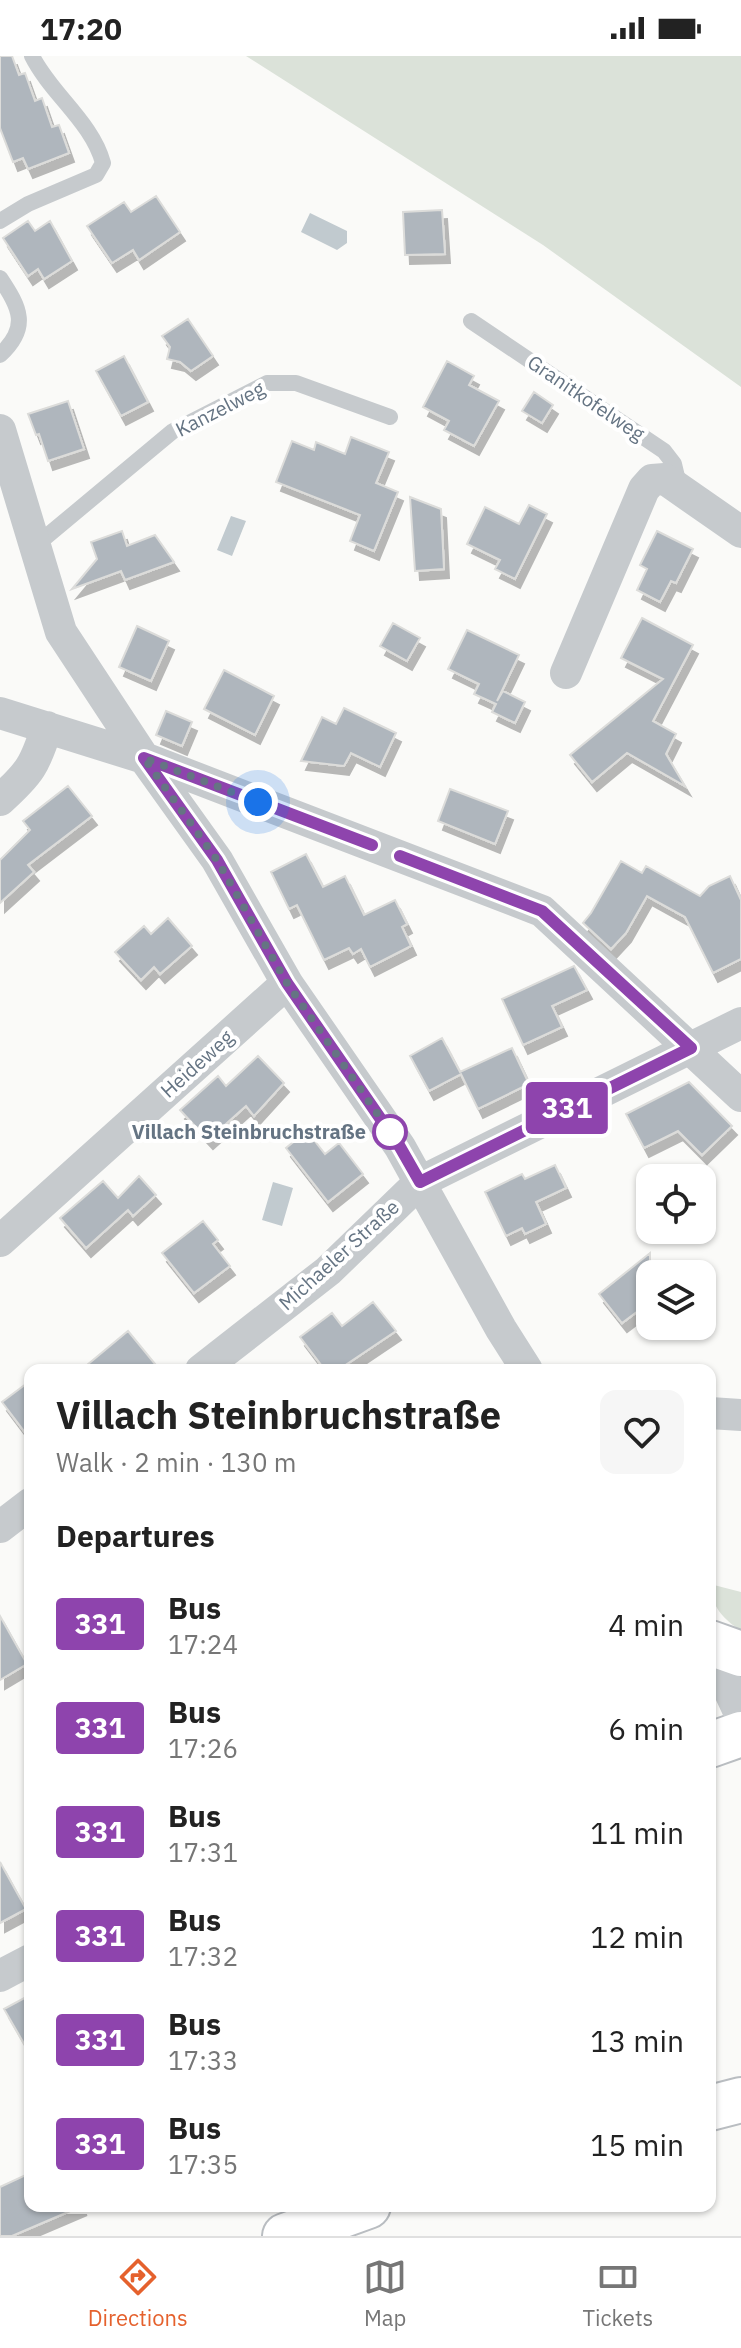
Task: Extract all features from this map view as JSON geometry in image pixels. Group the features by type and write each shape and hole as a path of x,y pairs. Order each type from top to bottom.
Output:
{"main road":[{"path":"716,1648 741,1654"},
{"path":"716,1743 741,1734"},
{"path":"716,2106 741,2100"},
{"path":"274,2236 294,2212"},
{"path":"285,2236 351,2212"}],"street":[{"path":"0,430 61,632 144,758 217,860 287,983 400,1147 523,1364"},
{"path":"566,673 644,489 652,480 665,479 741,532"},
{"path":"0,713 144,758 542,911 741,1096"},
{"path":"0,800 25,777 37,760 47,727"},
{"name":"Heideweg","path":"0,1241 287,983"},
{"name":"Michaeler Straße","path":"209,1364 328,1271 420,1182 741,1023"},
{"path":"716,1413 741,1415"},
{"path":"0,1527 24,1509"},
{"path":"716,1660 741,1716"},
{"path":"0,1976 24,1963"}],"lane":[{"path":"0,221 28,204 96,175 103,163 98,145 42,77 32,56"},
{"path":"0,278 17,303 20,319 14,339 0,355"},
{"name":"Granitkofelweg","path":"471,321 664,451 674,464 681,490"},
{"name":"Kanzelweg","path":"35,546 173,431 267,383 296,383 390,417"}],"shaded area":[{"path":"246,56 741,56 741,387 543,245"},
{"path":"310,213 347,231 347,243 337,250 301,232"},
{"path":"231,516 246,521 232,556 217,550"},
{"path":"273,1182 293,1188 282,1226 262,1220"},
{"path":"716,1586 741,1592 741,1630 729,1622 719,1611"}],"building":[{"path":"0,56 12,56 19,75 25,73 35,101 42,98 52,127 59,125 69,153 28,169 23,158 13,162 0,128"},
{"path":"156,196 180,232 139,260 133,250 112,263 87,226 124,202 131,212"},
{"path":"442,210 445,254 405,255 403,212"},
{"path":"28,221 35,231 50,221 72,261 44,279 38,269 28,276 3,238"},
{"path":"188,319 213,356 191,371 180,362 167,359 170,347 162,336"},
{"path":"124,356 148,402 121,416 96,371"},
{"path":"447,361 474,376 469,385 499,401 474,446 444,430 449,421 423,407"},
{"path":"534,392 553,405 542,423 522,411"},
{"path":"68,401 84,449 48,461 28,414"},
{"path":"351,437 389,452 376,483 398,492 374,551 350,541 360,515 276,482 292,441 314,450 316,442 345,454"},
{"path":"410,497 441,509 444,569 415,571"},
{"path":"529,505 547,514 515,579 495,569 500,560 467,544 485,507 519,524"},
{"path":"122,531 127,546 155,535 174,562 125,580 121,571 72,589 97,559 91,542"},
{"path":"657,531 693,549 676,583 671,581 660,602 637,590 647,569 640,565"},
{"path":"642,618 693,645 653,721 676,734 666,754 685,786 627,753 592,782 570,755 663,679 621,658"},
{"path":"393,623 420,638 407,661 380,646"},
{"path":"137,626 169,641 151,681 119,667"},
{"path":"467,630 519,655 497,701 503,691 525,702 515,723 492,712 496,704 474,694 479,684 448,669"},
{"path":"224,670 274,696 255,735 204,709"},
{"path":"344,708 396,733 380,767 351,753 344,766 301,761 322,717 336,724"},
{"path":"166,711 192,722 182,746 156,735"},
{"path":"68,786 92,816 28,865 34,872 0,903 0,860 30,830 23,821"},
{"path":"450,789 508,811 495,844 438,821"},
{"path":"306,854 323,887 345,876 364,915 395,900 407,924 402,927 411,946 370,967 361,949 353,954 349,948 324,960 297,905 289,909 271,872"},
{"path":"621,861 642,873 646,866 700,896 709,886 730,876 741,900 741,959 713,973 685,917 647,896 626,933 611,949 583,923"},
{"path":"168,918 192,946 160,974 154,967 141,980 115,952 144,926 151,934"},
{"path":"574,966 587,990 552,1006 562,1027 523,1045 502,999"},
{"path":"442,1038 460,1072 512,1048 529,1084 478,1109 461,1074 429,1091 410,1056"},
{"path":"258,1056 284,1083 254,1116 246,1106 208,1140 180,1110 218,1076 226,1086"},
{"path":"689,1082 732,1126 702,1155 678,1131 644,1148 626,1114"},
{"path":"307,1131 325,1154 339,1143 363,1174 328,1202 286,1148"},
{"path":"555,1165 566,1188 536,1202 546,1224 525,1234 522,1228 506,1236 485,1192 522,1174 525,1179"},
{"path":"139,1176 156,1195 133,1216 128,1210 86,1248 60,1218 103,1181 118,1198"},
{"path":"203,1221 218,1240 213,1244 230,1266 194,1293 162,1253"},
{"path":"636,1264 636,1312 622,1323 599,1294"},
{"path":"373,1302 396,1331 347,1364 320,1364 300,1337 332,1313 342,1326"},
{"path":"128,1331 155,1364 88,1364"},
{"path":"24,1386 24,1431 2,1402"},
{"path":"0,1616 24,1659 24,1666 0,1680"},
{"path":"0,1862 24,1910 0,1923"},
{"path":"24,1998 24,2044 4,2009"},
{"path":"24,2176 24,2212 68,2212 12,2236 0,2236 0,2187"}],"bus line":[{"name":"331","path":"372,845 144,758 217,860 287,983 400,1147 420,1182 691,1048 542,911 400,856"}],"place":[{"name":"Villach Steinbruchstraße","path":"390,1132"}],"route":[{"path":"258,802 144,758 217,860 287,983 390,1132"}]}
